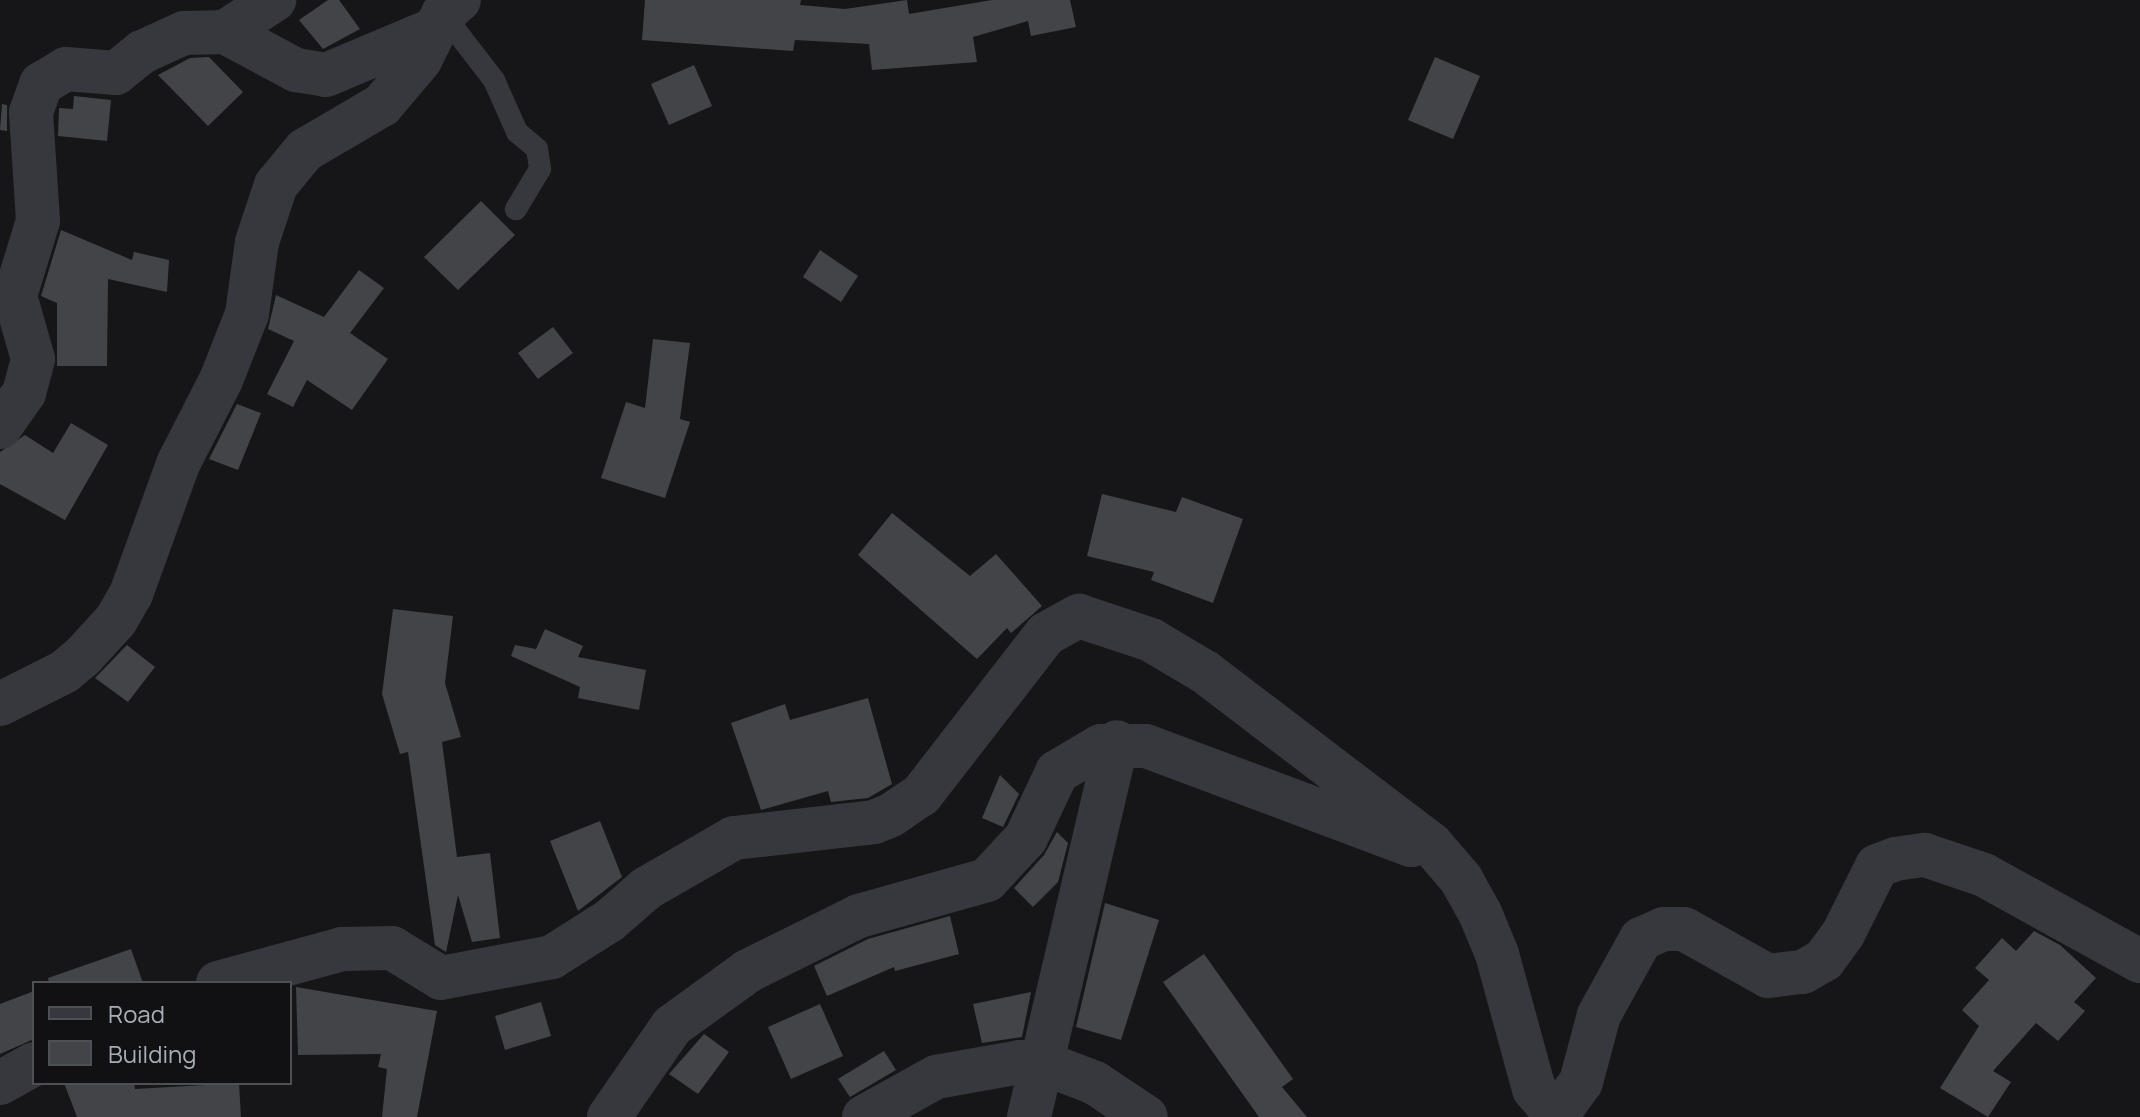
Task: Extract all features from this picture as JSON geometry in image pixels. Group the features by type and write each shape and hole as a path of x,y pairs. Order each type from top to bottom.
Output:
{"street":[{"path":"225,32 274,0"},
{"path":"0,427 24,393 33,359 15,296 38,221 31,112 41,84 66,69 116,73 142,52 184,33 225,32 296,70 326,75 447,14"},
{"path":"0,704 64,672 116,620 148,556 178,464 221,380 247,314 257,242 276,185 305,150 382,105 420,60 447,14"},
{"path":"225,981 342,949 392,948 441,978 540,960 564,950 609,921 647,888 734,838 874,822 891,815 921,795 1046,634 1079,616 1151,640 1205,672 1403,821 1441,856 1480,913 1497,954 1530,1078 1541,1102 1551,1109 1565,1104 1581,1082 1599,1015 1641,939 1663,929 1684,929 1757,972 1795,974 1824,960 1877,866 1895,859 1925,855 1984,875 2140,961"},
{"path":"1029,1117 1117,742"},
{"path":"609,1117 658,1044 692,1008 823,931 987,880 1026,838 1057,772 1083,754 1117,742 1146,746 1441,856"},
{"path":"864,1117 897,1095 962,1068 1043,1063 1095,1083 1146,1117"},
{"path":"0,1083 32,1065"}],"lane":[{"path":"447,14 494,80 517,132 537,149 540,169 516,209"}],"building":[{"path":"328,0 339,0 360,29 323,49 299,20"},
{"path":"645,0 801,0 800,5 845,9 907,0 909,14 992,0 1070,0 1076,27 1031,36 1028,21 973,37 977,62 872,70 869,44 795,40 793,51 642,40"},
{"path":"209,57 243,92 208,126 158,75 190,58"},
{"path":"1435,57 1480,76 1453,139 1408,120"},
{"path":"694,65 712,106 669,125 651,84"},
{"path":"74,96 111,100 107,141 58,136 59,108 73,109"},
{"path":"2,104 7,105 7,131 0,130"},
{"path":"481,201 515,235 458,290 424,257"},
{"path":"61,230 132,260 134,252 169,260 167,292 108,279 107,366 57,366 57,303 41,296"},
{"path":"820,250 858,276 841,302 803,277"},
{"path":"359,270 384,288 350,333 388,359 352,410 307,380 293,407 267,394 294,341 268,329 276,295 324,317"},
{"path":"553,327 573,353 538,379 518,353"},
{"path":"653,339 690,343 680,419 690,422 665,498 601,478 626,402 645,408"},
{"path":"237,404 261,413 238,470 209,459"},
{"path":"71,423 108,445 65,520 0,484 0,452 25,435 53,453"},
{"path":"1102,494 1176,512 1182,497 1243,519 1213,603 1151,580 1154,572 1087,556"},
{"path":"892,513 970,576 996,554 1042,606 1011,633 1007,628 977,659 858,555"},
{"path":"393,609 453,616 445,683 461,737 442,742 457,857 490,853 500,938 472,942 458,895 446,952 435,945 408,752 400,754 382,694"},
{"path":"545,629 583,646 578,657 646,670 639,710 578,698 580,687 511,656 515,645 536,649"},
{"path":"127,645 155,667 128,702 95,678"},
{"path":"868,698 892,784 868,798 831,802 828,791 761,810 731,723 785,704 790,720"},
{"path":"1000,775 1019,794 1003,827 982,818"},
{"path":"600,821 622,877 578,911 550,841"},
{"path":"1057,832 1068,843 1058,882 1033,907 1014,888 1044,855"},
{"path":"1105,903 1159,920 1121,1040 1076,1027"},
{"path":"950,916 959,954 895,971 894,967 827,996 814,966 868,939"},
{"path":"2034,931 2060,945 2096,978 2074,1002 2085,1011 2058,1041 2036,1023 1993,1071 2011,1082 1988,1117 1940,1088 1979,1026 1962,1010 1989,980 1975,968 2002,938 2016,951"},
{"path":"131,949 142,981 49,981 48,978"},
{"path":"1204,954 1293,1079 1282,1087 1307,1117 1259,1117 1163,982"},
{"path":"296,987 437,1011 417,1117 382,1117 387,1069 378,1067 381,1054 298,1055"},
{"path":"32,992 32,1040 0,1054 0,1004"},
{"path":"1031,992 1022,1037 982,1043 973,1004"},
{"path":"541,1002 551,1036 505,1050 495,1016"},
{"path":"820,1004 843,1056 791,1079 768,1027"},
{"path":"704,1034 729,1052 698,1094 669,1074"},
{"path":"884,1051 896,1070 850,1097 838,1079"},
{"path":"65,1085 134,1085 135,1089 239,1085 241,1117 77,1117"}]}
